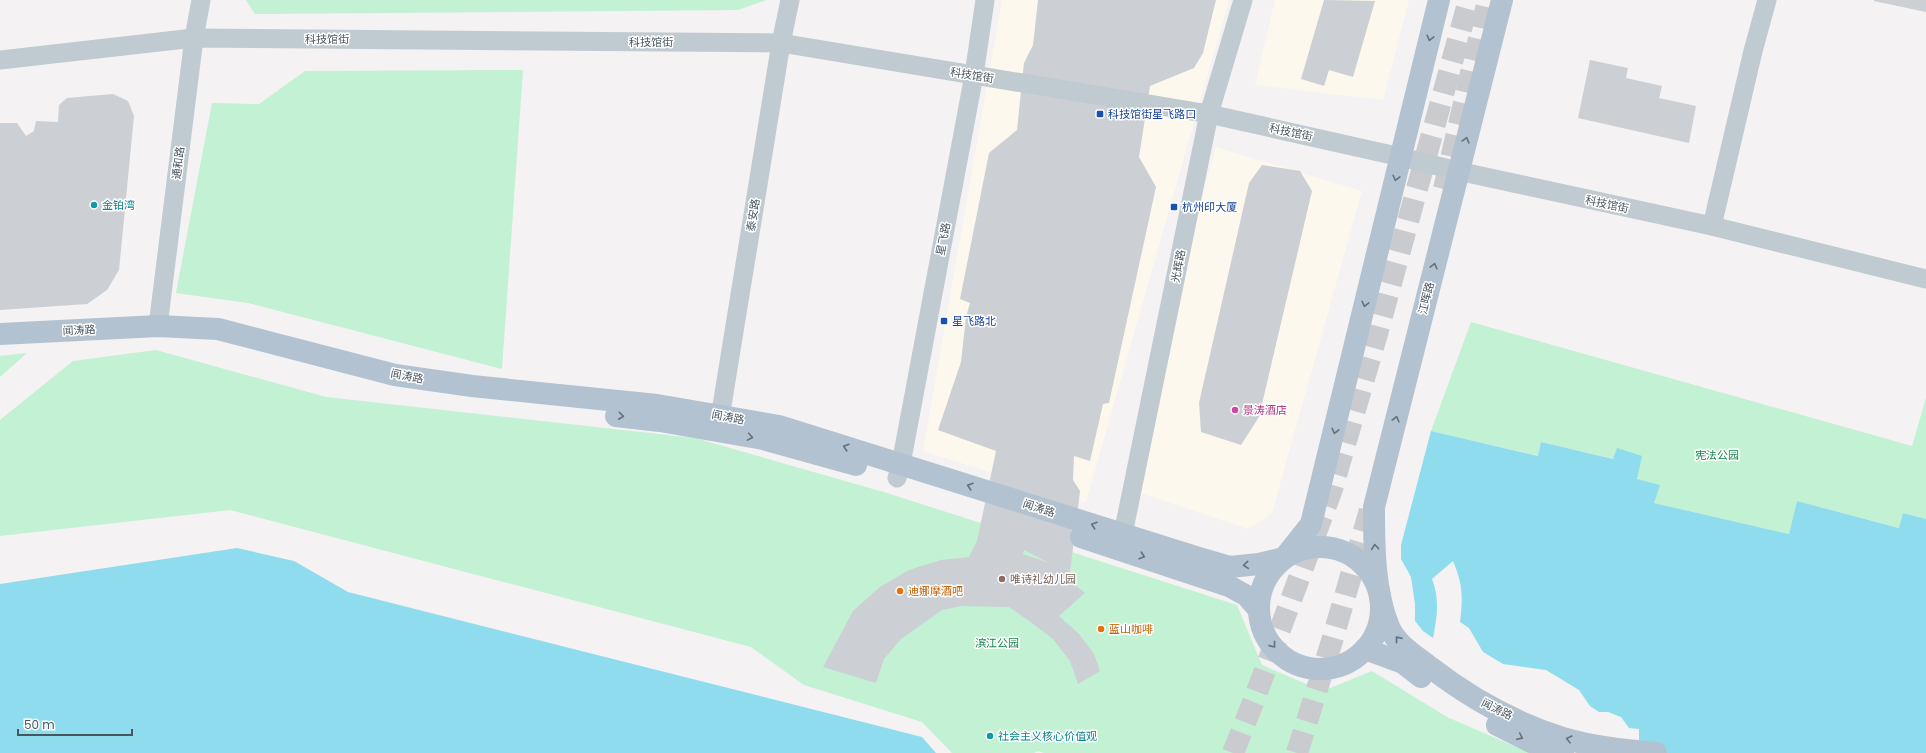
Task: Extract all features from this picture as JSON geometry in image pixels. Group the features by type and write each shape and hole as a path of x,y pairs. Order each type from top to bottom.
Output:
{"main road":[{"path":"1284,558 1311,524 1439,0"},
{"name":"江晖路","path":"1380,599 1374,542 1374,507 1502,0"},
{"name":"闻涛路","path":"0,334 158,326 373,384 436,396 660,421 719,423 763,439 899,471 1123,534 1230,567 1259,564 1284,558 1311,547 1329,547 1347,553 1362,563 1374,579 1390,628 1407,649 1475,699 1507,715 1563,738 1607,748 1656,753"},
{"name":"闻涛路","path":"899,471 1229,586 1247,596 1258,610"},
{"name":"闻涛路","path":"1284,558 1270,572 1261,590 1258,610 1263,630 1274,648 1290,661 1309,668 1330,668 1349,661 1365,649 1375,634 1380,617 1380,599"},
{"name":"闻涛路","path":"1365,649 1403,663 1442,693 1493,724 1531,742 1563,753"}],"street":[{"name":"通和路","path":"158,326 194,38 201,0"},
{"name":"泰安路","path":"719,423 781,43 790,0"},
{"name":"星飞路","path":"899,471 974,75 985,0"},
{"name":"光辉路","path":"1123,534 1209,114 1243,0"},
{"path":"1712,226 1753,51 1768,0"},
{"name":"科技馆街","path":"0,60 194,38 781,43 1209,114 1401,156 1458,171 1712,226 1926,279"}],"shaded area":[{"path":"1002,0 1229,0 1086,502 923,451"},
{"path":"1275,0 1409,0 1383,100 1255,85"},
{"path":"1216,147 1362,191 1272,513 1248,529 1122,487"}],"green space":[{"path":"246,0 766,0 738,10 255,14"},
{"path":"523,70 502,369 248,303 176,293 212,103 259,104 305,71"},
{"name":"宪法公园","path":"1471,322 1912,446 1926,398 1926,519 1903,513 1900,528 1797,501 1789,534 1654,503 1617,448 1614,459 1541,442 1539,456 1431,431"},
{"name":"滨江公园","path":"156,350 326,397 695,438 887,493 1237,605 1262,665 1323,691 1372,671 1447,717 1530,753 1044,753 1038,751 1034,753 952,753 922,722 804,685 751,647 230,510 0,536 0,420 73,361"},
{"path":"27,353 0,377 0,356"}],"water":[{"path":"1431,431 1538,456 1541,442 1613,459 1617,448 1642,456 1637,479 1660,485 1654,503 1789,534 1797,501 1899,528 1903,513 1926,519 1926,753 1639,753 1639,729 1629,728 1621,717 1608,712 1599,712 1590,706 1579,690 1546,670 1503,664 1483,652 1469,628 1460,622 1462,605 1461,591 1459,577 1453,561 1432,579 1435,586 1437,601 1437,616 1433,638 1423,631 1415,621 1415,604 1411,577 1401,559 1401,545"},
{"path":"237,548 294,561 348,592 922,737 936,753 0,753 0,584"}],"building":[{"path":"1038,0 1216,0 1203,53 1194,68 1150,86 1139,157 1156,187 1109,403 1103,404 1090,461 1074,456 1073,480 1080,491 1069,580 1085,593 1059,616 1079,634 1094,654 1100,671 1078,684 1070,661 1053,639 1009,607 962,606 942,610 901,639 884,659 876,683 823,667 853,611 880,587 909,570 941,560 969,557 977,541 996,451 938,430 961,362 966,317 970,303 960,299 989,153 1017,130 1024,63 1033,45","holes":["1024,550 1049,563 1023,554"]},
{"path":"1324,0 1375,1 1353,77 1329,70 1324,86 1301,79"},
{"path":"1926,0 1926,12 1874,1"},
{"path":"1590,60 1628,68 1626,78 1662,86 1659,98 1696,106 1689,143 1578,118"},
{"name":"金铂湾","path":"113,94 128,101 134,116 119,270 107,290 87,304 0,310 0,123 17,123 26,136 34,131 36,121 58,122 59,105 67,98"},
{"path":"1262,165 1300,171 1312,191 1259,417 1241,445 1201,432 1199,403 1249,183"}],"tunnel":[{"path":"1233,753 1332,489 1377,334 1469,0"},
{"path":"1444,189 1488,0"},
{"path":"1297,753 1332,641 1372,503"}],"place":[{"name":"科技馆街星飞路口","path":"1100,114"},
{"name":"金铂湾","path":"94,205"},
{"name":"杭州印大厦","path":"1174,207"},
{"name":"星飞路北","path":"944,321"},
{"name":"景涛酒店","path":"1235,410"},
{"name":"唯诗礼幼儿园","path":"1002,579"},
{"name":"迪娜摩酒吧","path":"900,591"},
{"name":"蓝山咖啡","path":"1101,629"},
{"name":"社会主义核心价值观","path":"990,736"}]}
